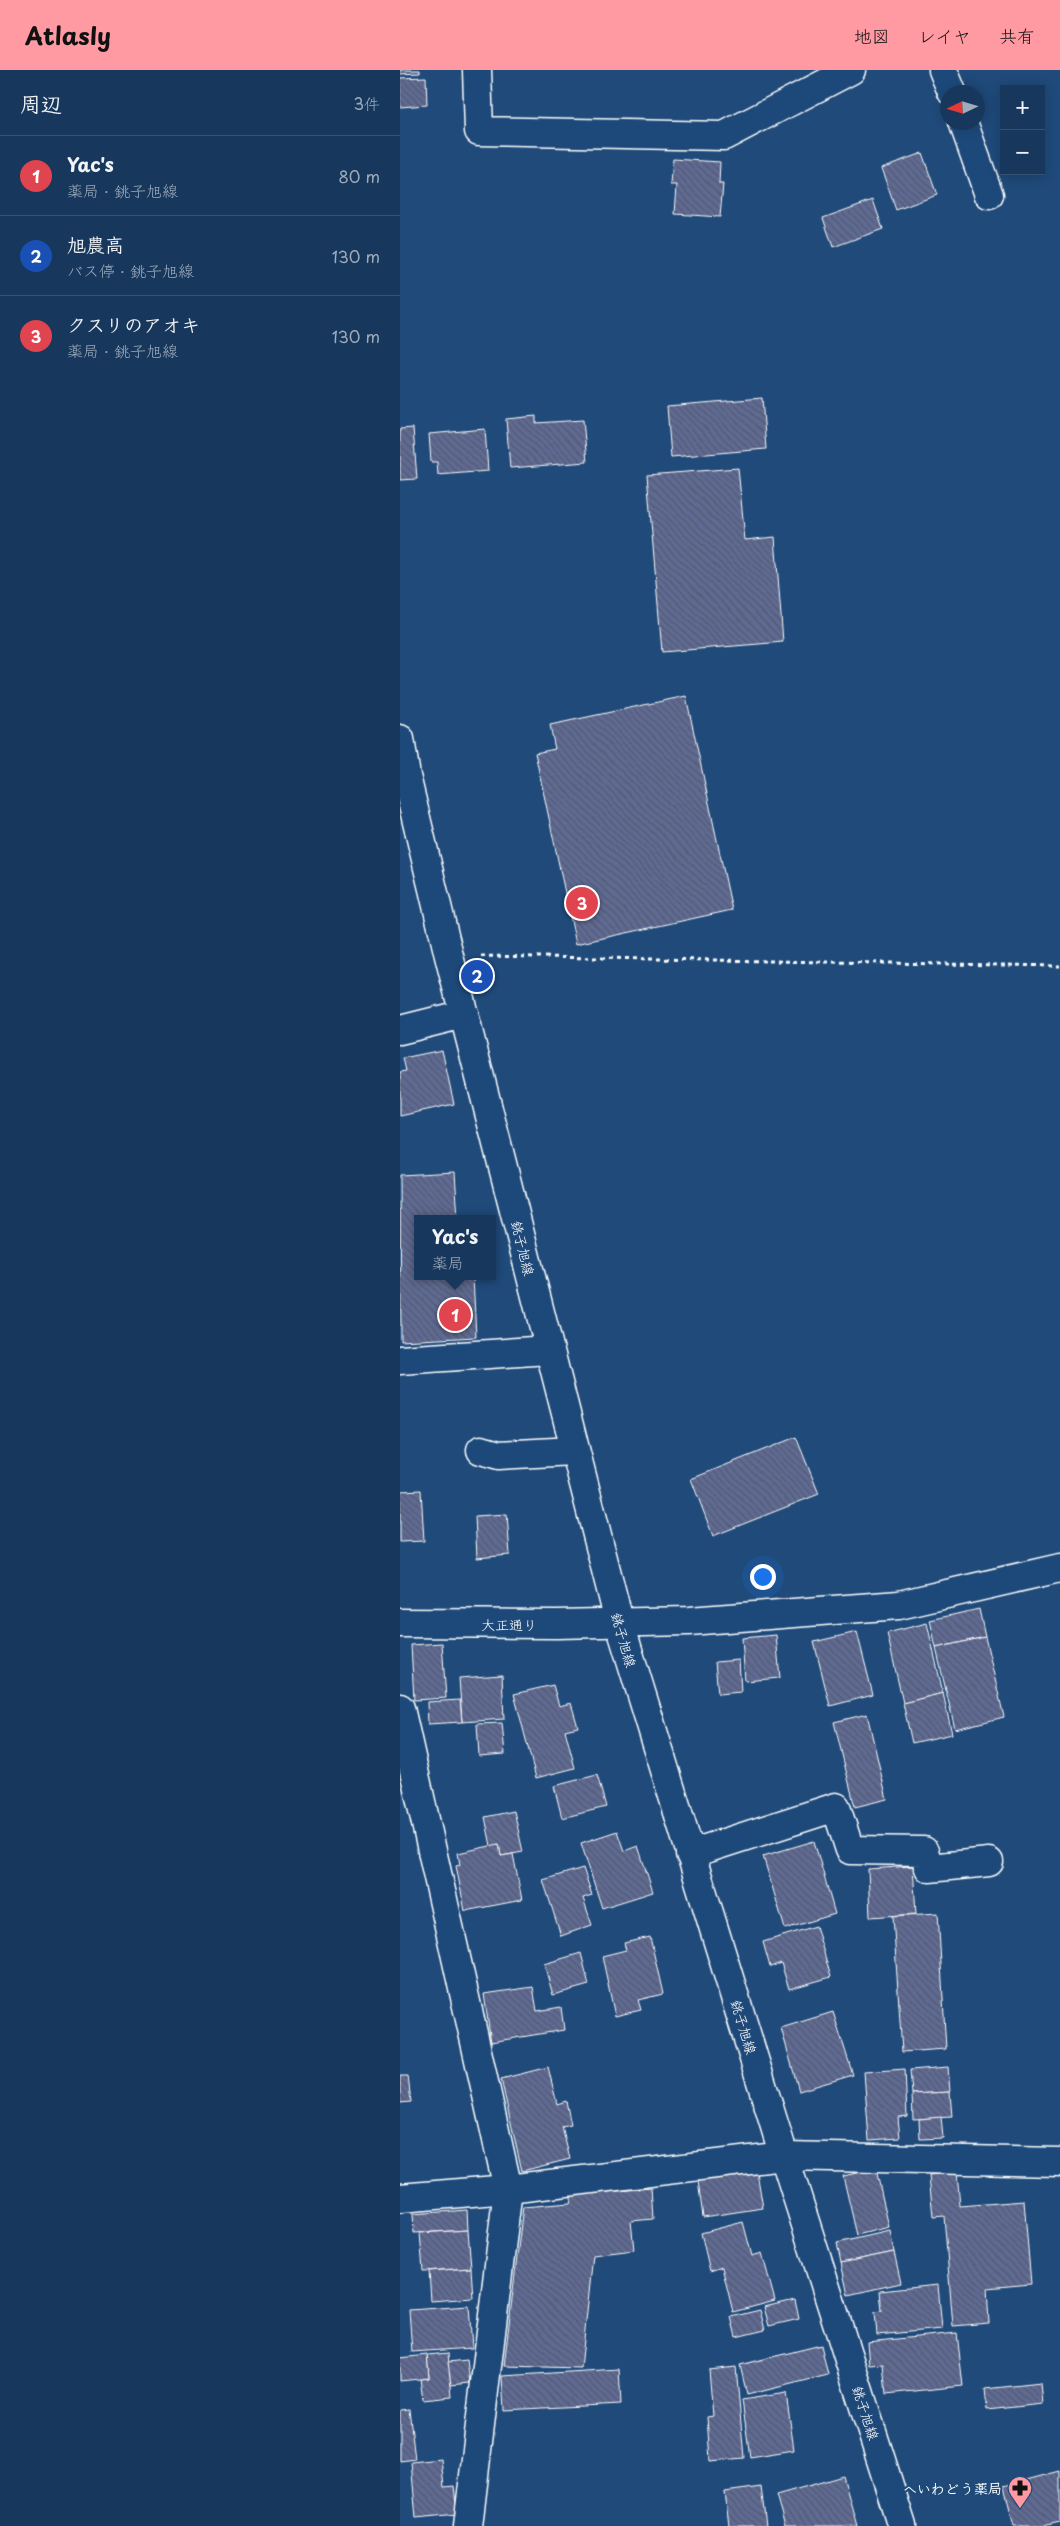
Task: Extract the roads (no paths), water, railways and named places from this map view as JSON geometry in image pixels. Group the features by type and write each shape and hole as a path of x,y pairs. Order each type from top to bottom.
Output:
{"street":[{"path":"477,70 479,131 724,136 851,70"},
{"path":"944,70 949,85"},
{"path":"965,130 989,195"},
{"name":"銚子旭線","path":"400,739 406,776 449,956 548,1350 619,1621 784,2156 902,2526"},
{"path":"400,1030 464,1014"},
{"path":"400,1360 466,1367 548,1350"},
{"path":"482,1450 499,1454 574,1451"},
{"name":"大正通り","path":"400,1623 557,1624 619,1621 688,1621 899,1604 1060,1568"},
{"path":"400,1708 508,2189 468,2526"},
{"path":"690,1854 836,1807 850,1850 924,1851 929,1868 990,1862"},
{"path":"400,2198 508,2189 784,2156 1060,2162"}],"place":[{"name":"クスリのアオキ","path":"582,903"},
{"name":"旭農高","path":"477,976"},
{"name":"Yac's","path":"455,1315"},
{"name":"へいわどう薬局","path":"1020,2509"}]}
